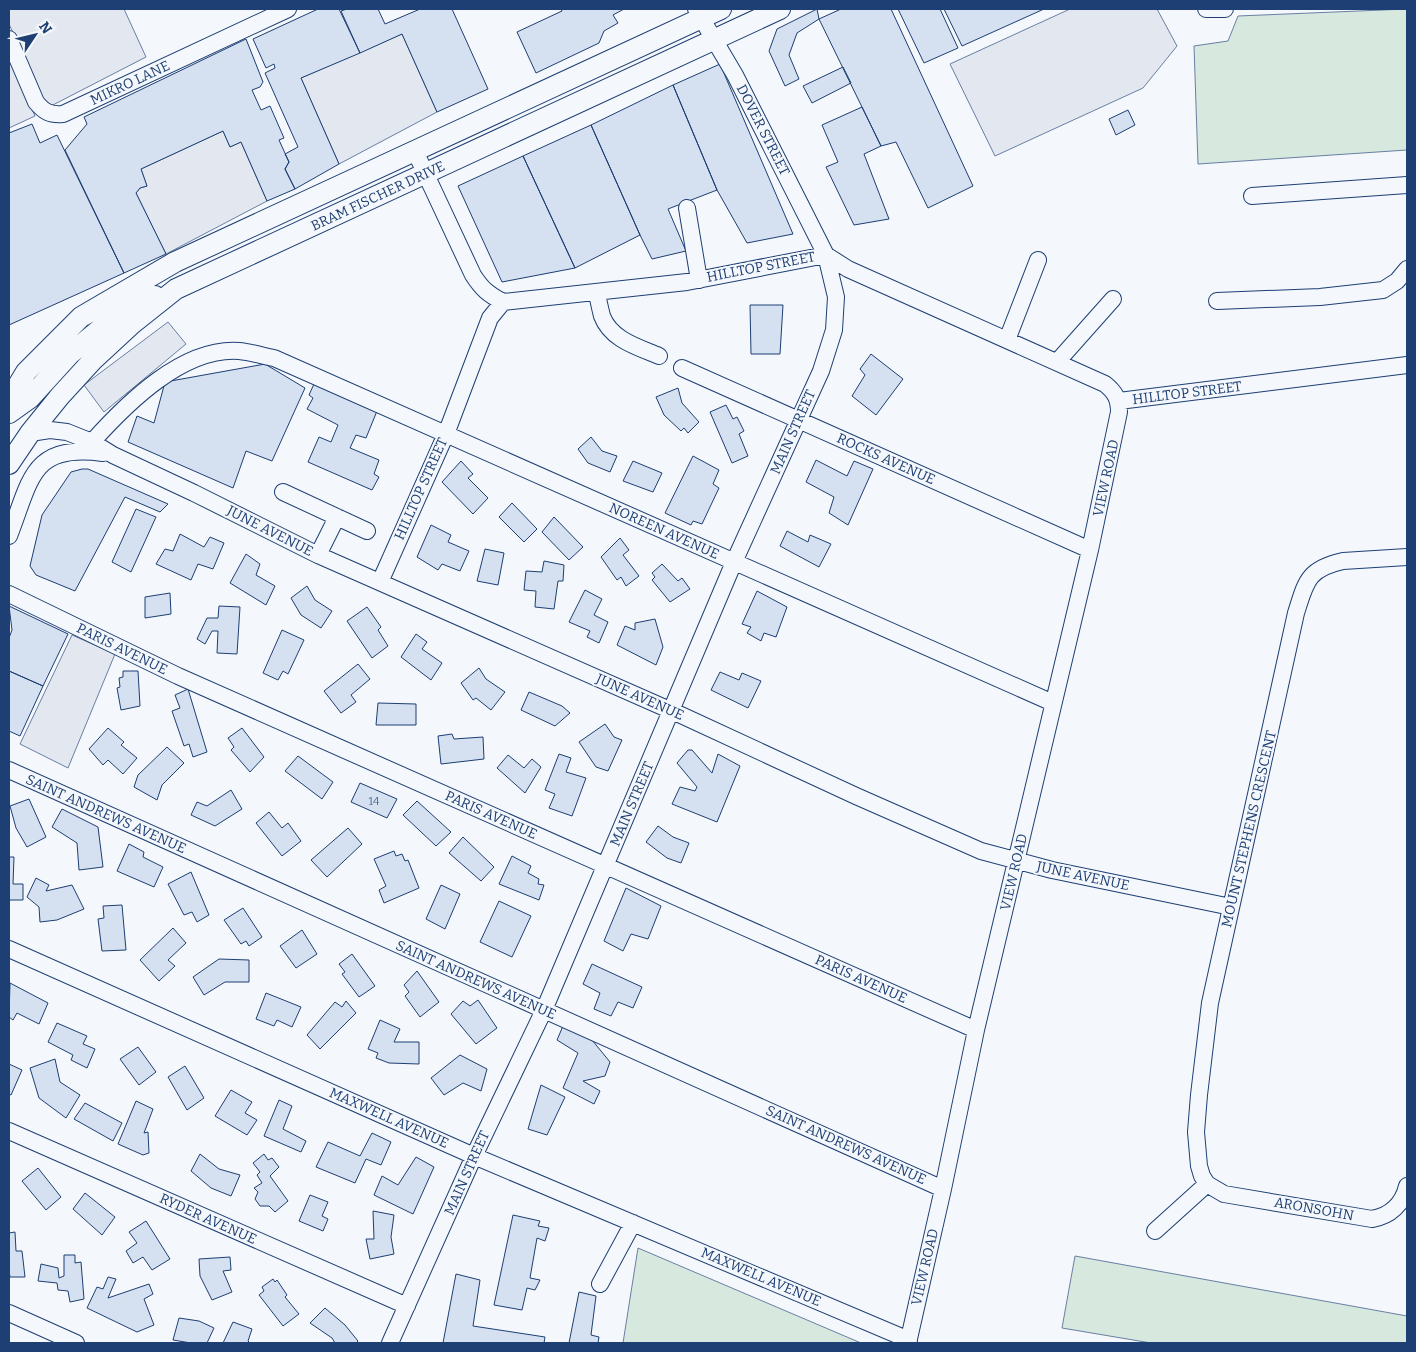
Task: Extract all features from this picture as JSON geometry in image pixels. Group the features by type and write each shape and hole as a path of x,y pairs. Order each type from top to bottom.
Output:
{"main road":[{"name":"BRAM FISCHER DRIVE","path":"12,403 17,377 81,317 118,294 200,250 416,151 698,13 721,9"},
{"name":"BRAM FISCHER DRIVE","path":"9,464 30,433 92,361 132,324 176,289 780,9"},
{"path":"12,403 30,398 70,354 117,315 147,298 176,289"},
{"path":"12,403 45,415"},
{"path":"9,425 30,433"}],"street":[{"name":"MIKRO LANE","path":"9,39 36,102 43,110 54,115 63,114 288,9"},
{"path":"1206,9 1225,9"},
{"name":"DOVER STREET","path":"698,13 735,75 826,254"},
{"path":"416,151 473,275 482,288 491,296 503,302"},
{"path":"1252,196 1407,185"},
{"path":"687,208 699,280"},
{"name":"HILLTOP STREET","path":"380,582 446,434 490,318 503,302 699,280 826,254 848,269 1105,384 1114,391 1119,401 1407,365"},
{"name":"MAIN STREET","path":"390,1343 474,1156 544,1010 734,562 820,371 834,330 836,297 826,254"},
{"path":"1007,340 1038,260"},
{"path":"1217,301 1320,297 1382,290 1397,281 1407,269"},
{"path":"596,292 603,317 610,330 624,341 659,356"},
{"path":"1057,362 1113,299"},
{"name":"NOREEN AVENUE","path":"92,442 122,410 150,387 187,362 212,353 239,351 274,358 1053,703"},
{"name":"ROCKS AVENUE","path":"682,368 1090,550"},
{"name":"VIEW ROAD","path":"909,1341 976,1030 1090,550 1119,412 1119,401"},
{"name":"JUNE AVENUE","path":"45,415 67,432"},
{"name":"JUNE AVENUE","path":"30,433 50,430 67,432 92,442 113,455 318,555 672,711 981,851 1016,862 1231,908"},
{"path":"9,536 34,472 50,456 84,450 113,455"},
{"path":"283,492 367,531"},
{"path":"318,555 336,516"},
{"name":"MOUNT STEPHENS CRESCENT","path":"1207,1184 1202,1176 1197,1156 1196,1132 1198,1095 1210,1004 1296,613 1306,581 1313,574 1334,563 1407,558"},
{"name":"PARIS AVENUE","path":"9,594 178,676 976,1030"},
{"name":"SAINT ANDREWS AVENUE","path":"9,770 943,1189"},
{"name":"MAXWELL AVENUE","path":"9,949 474,1156 909,1341"},
{"name":"RYDER AVENUE","path":"9,1131 407,1306"},
{"path":"1155,1231 1207,1184"},
{"name":"ARONSOHN","path":"1207,1184 1224,1194 1372,1219 1382,1218 1392,1211 1405,1194 1407,1186"},
{"path":"600,1284 633,1223"},
{"path":"9,1313 76,1343"}],"shaded area":[{"path":"9,9 124,9 146,57 47,108 9,24"},
{"path":"1070,9 1157,9 1177,46 1143,88 995,156 950,64"},
{"path":"1407,9 1407,150 1198,164 1194,46 1228,41 1238,16"},
{"path":"402,34 437,112 339,164 301,78"},
{"path":"9,57 35,116 9,128"},
{"path":"223,131 230,147 241,142 267,201 166,254 136,193 140,188 147,186 141,169"},
{"path":"168,322 186,344 104,412 84,385"},
{"path":"72,635 115,654 68,768 20,744"},
{"path":"638,1248 861,1343 623,1343"},
{"path":"1075,1256 1407,1316 1407,1343 1151,1343 1062,1328"}],"building":[{"path":"318,9 339,9 360,53 301,78 339,164 295,189 285,169 289,162 285,154 298,147 265,73 275,68 274,64 266,68 253,39"},
{"path":"347,9 378,9 385,24 420,9 452,9 488,89 437,112 402,34 360,53 341,11"},
{"path":"561,9 624,9 613,15 618,23 604,31 599,43 536,73 517,32 562,11"},
{"path":"817,9 819,19 797,33 789,55 799,79 785,86 769,51 777,29"},
{"path":"841,9 891,9 973,186 928,208 896,142 881,146 819,19"},
{"path":"898,9 940,9 958,48 924,63"},
{"path":"944,9 1044,9 962,46"},
{"path":"246,39 263,82 260,87 252,90 261,110 270,106 284,138 279,140 289,162 285,169 295,189 267,201 241,142 230,147 223,131 141,169 147,186 140,188 136,193 166,254 124,273 65,150 87,124 84,117"},
{"path":"720,64 793,234 747,243 717,190 673,85"},
{"path":"843,67 851,83 812,103 803,86"},
{"path":"673,85 717,190 668,209 686,251 652,259 591,125"},
{"path":"862,107 881,146 864,154 889,219 854,225 826,167 838,162 822,125"},
{"path":"1128,110 1135,125 1116,135 1109,119"},
{"path":"32,124 40,143 57,135 124,273 9,325 9,133"},
{"path":"591,125 640,235 575,268 523,156"},
{"path":"523,156 575,268 502,282 458,186"},
{"path":"750,305 783,305 780,354 751,354"},
{"path":"871,354 903,379 876,415 852,396 865,375 860,369"},
{"path":"265,364 305,388 272,461 246,451 233,488 128,442 137,416 154,423 165,382"},
{"path":"314,384 377,411 366,438 356,435 350,448 379,460 374,474 379,477 372,490 308,462 319,437 331,442 338,425 307,409 313,398 309,395"},
{"path":"678,388 682,403 699,422 688,433 684,428 681,431 664,415 656,397"},
{"path":"726,405 733,419 737,417 744,431 739,434 748,456 732,463 710,412"},
{"path":"591,437 602,451 617,456 610,472 588,463 578,449"},
{"path":"693,456 719,470 713,484 719,488 702,524 693,521 691,525 665,513"},
{"path":"816,460 847,476 854,461 873,469 848,525 829,513 834,497 806,482"},
{"path":"461,461 473,474 468,478 488,498 473,514 442,482"},
{"path":"633,461 662,473 653,492 623,481"},
{"path":"88,469 168,504 160,512 125,497 75,591 36,575 30,566 42,515 71,472"},
{"path":"512,503 537,529 524,542 499,517"},
{"path":"136,509 156,517 131,572 112,562"},
{"path":"554,517 583,547 569,560 542,532"},
{"path":"431,525 451,535 448,542 469,551 460,571 442,564 438,570 417,557"},
{"path":"787,531 808,542 810,535 831,544 819,567 780,546"},
{"path":"180,534 204,547 210,537 224,543 213,569 198,564 191,580 156,564 165,549 173,551"},
{"path":"620,538 629,550 623,555 639,576 626,586 621,577 617,580 601,557"},
{"path":"485,549 504,553 498,585 477,581"},
{"path":"246,554 260,564 256,575 275,586 266,605 230,583"},
{"path":"544,561 564,565 563,581 558,581 554,609 535,607 536,591 524,590 526,571 542,572"},
{"path":"662,564 678,581 682,578 690,589 670,602 652,580 655,577 652,573"},
{"path":"307,586 315,600 332,611 321,628 301,615 291,598"},
{"path":"585,590 602,599 594,615 608,622 599,643 587,637 590,631 569,622"},
{"path":"757,591 787,607 776,637 764,633 761,641 747,633 751,627 742,624"},
{"path":"170,593 171,614 145,618 145,597"},
{"path":"9,606 68,634 43,686 9,671 9,638 12,630"},
{"path":"219,606 240,607 237,654 217,653 218,631 212,631 205,644 197,639 207,618 218,618"},
{"path":"367,607 381,627 378,630 388,646 372,658 347,621"},
{"path":"655,619 663,647 656,665 617,645 625,626 635,630 635,623"},
{"path":"282,630 304,640 288,674 283,671 278,680 263,673"},
{"path":"416,634 427,642 422,649 442,663 431,680 401,657"},
{"path":"358,664 370,679 351,695 356,702 341,713 324,691"},
{"path":"479,668 486,679 505,692 491,710 476,698 473,700 461,683"},
{"path":"9,671 43,686 20,736 9,731"},
{"path":"123,671 138,671 140,706 121,710 117,688 120,687 119,678 123,677"},
{"path":"720,672 739,680 742,673 761,681 748,708 711,690"},
{"path":"188,689 207,752 193,757 189,744 184,746 172,711 180,708 175,695"},
{"path":"529,692 562,706 570,713 555,726 521,710"},
{"path":"378,703 416,704 416,725 376,725"},
{"path":"605,724 614,737 622,740 608,771 596,767 579,742"},
{"path":"108,728 124,742 121,745 137,758 123,774 108,760 103,765 89,749"},
{"path":"242,728 264,757 250,772 231,750 234,747 228,738"},
{"path":"452,734 454,739 483,737 484,759 441,764 438,736"},
{"path":"167,747 184,763 162,785 157,800 134,787 138,775"},
{"path":"688,750 692,750 712,773 718,754 740,766 717,822 672,804 680,787 695,791 697,787 677,763"},
{"path":"559,754 571,758 566,772 586,778 572,816 549,808 555,794 545,790"},
{"path":"508,755 524,768 532,759 541,767 525,793 497,768"},
{"path":"298,756 333,782 322,799 285,771"},
{"path":"360,783 397,799 387,818 351,802"},
{"path":"231,790 242,809 215,826 191,815 197,802 207,806"},
{"path":"29,799 46,837 27,847 16,828 10,806"},
{"path":"417,801 451,832 436,846 403,815"},
{"path":"62,809 98,827 103,867 79,870 77,843 52,827"},
{"path":"269,812 282,828 288,823 301,841 282,856 256,823"},
{"path":"658,826 673,837 689,843 681,863 667,858 646,842"},
{"path":"348,828 362,844 327,877 311,860"},
{"path":"463,837 494,867 481,881 449,853"},
{"path":"129,844 144,852 143,857 163,867 154,887 117,871"},
{"path":"394,851 396,856 402,854 405,861 408,860 419,888 384,903 379,890 386,886 374,859"},
{"path":"512,856 531,866 528,873 539,879 538,884 544,885 539,900 499,884"},
{"path":"9,857 14,857 13,884 23,884 23,900 9,900"},
{"path":"191,872 209,915 197,922 192,912 184,915 168,884"},
{"path":"36,878 49,885 46,891 72,885 84,909 57,920 40,922 39,907 27,897"},
{"path":"441,885 460,894 445,929 426,919"},
{"path":"626,888 661,906 648,939 631,934 623,951 604,941"},
{"path":"499,901 531,916 512,957 480,942"},
{"path":"122,905 126,950 102,951 98,919 104,918 103,906"},
{"path":"243,908 262,937 249,946 246,941 241,944 224,920"},
{"path":"173,928 186,943 168,960 175,966 159,981 140,960"},
{"path":"302,930 317,954 296,968 280,946"},
{"path":"352,954 375,986 359,997 342,974 345,972 339,964"},
{"path":"219,959 249,960 249,982 225,982 204,995 193,977"},
{"path":"592,964 642,987 633,1008 618,1002 611,1016 594,1009 600,993 583,984"},
{"path":"417,971 439,1002 420,1017 405,996 409,992 404,985"},
{"path":"10,983 48,1003 39,1024 17,1013 13,1020 9,1017"},
{"path":"266,993 301,1007 292,1027 277,1020 274,1026 256,1019"},
{"path":"478,1000 497,1028 476,1044 451,1014 463,1001 470,1006"},
{"path":"346,1001 356,1013 320,1049 307,1035 335,1002 342,1007"},
{"path":"380,1020 400,1029 394,1042 419,1042 419,1064 389,1063 376,1058 378,1053 368,1049"},
{"path":"57,1023 87,1036 83,1044 95,1049 87,1068 71,1060 73,1055 48,1042"},
{"path":"563,1026 592,1040 610,1062 605,1076 583,1081 600,1091 594,1104 563,1088 578,1053 557,1040"},
{"path":"138,1047 156,1072 139,1085 120,1059"},
{"path":"460,1055 487,1069 481,1091 463,1083 444,1095 431,1078"},
{"path":"55,1059 60,1082 80,1095 66,1118 39,1098 30,1068"},
{"path":"9,1064 22,1070 11,1095 9,1094"},
{"path":"185,1066 204,1098 187,1110 168,1077"},
{"path":"541,1085 565,1097 547,1135 528,1129"},
{"path":"231,1090 252,1102 245,1113 257,1120 247,1135 215,1116"},
{"path":"279,1100 292,1106 283,1129 306,1141 301,1152 264,1136"},
{"path":"136,1101 153,1109 144,1133 148,1132 149,1153 143,1155 118,1144"},
{"path":"85,1103 122,1123 113,1141 74,1119"},
{"path":"372,1133 391,1142 381,1165 366,1159 355,1183 316,1167 328,1142 360,1156"},
{"path":"200,1154 219,1169 240,1175 231,1196 211,1188 191,1171"},
{"path":"264,1154 268,1160 272,1158 279,1167 270,1176 288,1201 275,1212 269,1206 260,1206 255,1199 258,1192 254,1188 262,1183 257,1175 260,1172 253,1163"},
{"path":"416,1157 434,1167 413,1214 374,1195 382,1176 398,1185"},
{"path":"38,1168 61,1197 46,1210 22,1181"},
{"path":"85,1193 115,1217 102,1235 73,1209"},
{"path":"310,1195 328,1202 322,1216 328,1219 323,1231 299,1221"},
{"path":"373,1211 394,1215 391,1237 394,1254 370,1259 366,1239 374,1239"},
{"path":"513,1215 540,1221 538,1226 549,1228 545,1241 537,1238 530,1278 540,1280 535,1290 527,1288 522,1310 494,1305"},
{"path":"146,1221 170,1259 152,1270 143,1257 133,1263 126,1251 137,1243 129,1232"},
{"path":"15,1232 16,1251 22,1251 25,1277 10,1277 9,1233"},
{"path":"64,1255 75,1255 75,1263 81,1262 84,1299 70,1302 68,1291 58,1290 57,1283 38,1281 41,1264 58,1268 59,1278 64,1276"},
{"path":"230,1257 231,1270 223,1271 232,1292 212,1300 200,1276 199,1259"},
{"path":"456,1274 480,1280 473,1326 545,1337 544,1343 443,1343"},
{"path":"108,1277 116,1279 108,1298 149,1284 153,1294 144,1299 154,1325 137,1332 87,1308 97,1287 103,1289"},
{"path":"273,1279 275,1282 277,1280 287,1295 285,1297 299,1314 283,1326 259,1295 264,1291 262,1287"},
{"path":"579,1292 596,1296 591,1335 599,1337 598,1343 569,1343"},
{"path":"325,1308 345,1325 358,1341 356,1343 335,1343 332,1338 310,1323"},
{"path":"179,1318 199,1321 214,1328 207,1343 173,1340"},
{"path":"233,1322 252,1329 248,1341 250,1343 223,1343"}]}
